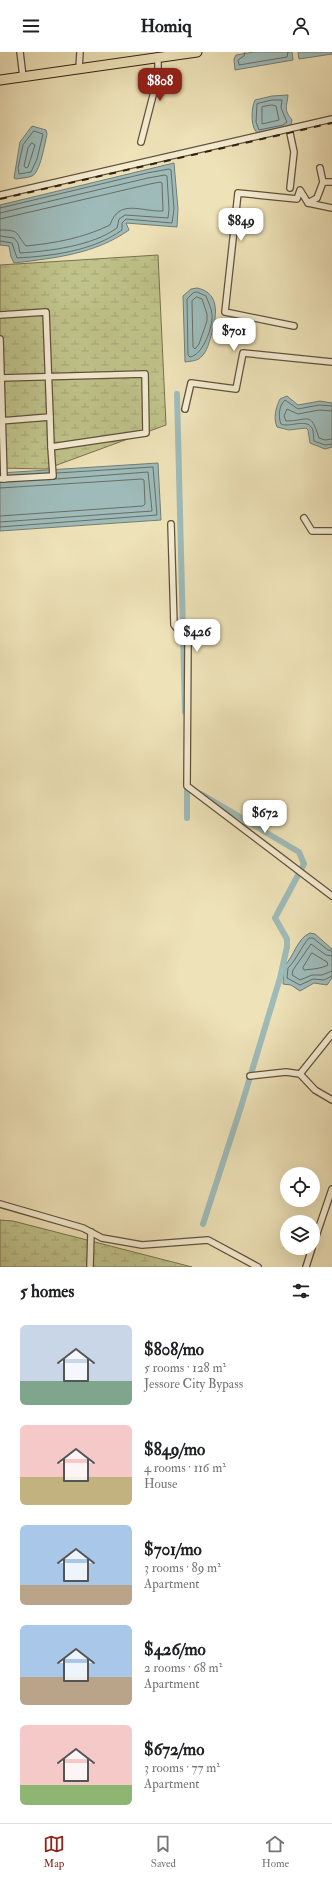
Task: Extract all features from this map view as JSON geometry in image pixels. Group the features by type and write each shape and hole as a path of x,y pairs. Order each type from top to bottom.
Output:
{"highway":[{"path":"0,80 198,52"}],"street":[{"path":"20,52 23,77"},
{"path":"80,52 80,69"},
{"path":"141,142 158,76 158,58"},
{"path":"0,195 332,119"},
{"path":"290,133 294,152 290,188"},
{"path":"308,203 317,198 323,182 320,168"},
{"path":"323,182 332,182"},
{"path":"294,326 225,312 238,193 297,199 300,190 308,203 332,208"},
{"path":"0,315 46,312 53,476 2,479 0,339"},
{"path":"185,409 190,383 236,389 243,353 332,362"},
{"path":"1,378 145,374 146,433 51,447"},
{"path":"1,421 50,417"},
{"path":"304,518 312,531 332,531"},
{"path":"171,524 174,625 188,642 187,786 332,896"},
{"path":"300,1074 332,1034"},
{"path":"250,1076 286,1072 300,1074 315,1090 332,1100"},
{"path":"320,1224 332,1189"},
{"path":"0,1204 57,1220 91,1232 102,1238 142,1245 208,1240 258,1267"},
{"path":"90,1267 91,1232"},
{"path":"306,1267 310,1255"}],"green space":[{"path":"158,255 166,425 46,469 0,468 0,265"},
{"path":"0,1220 13,1221 192,1267 0,1267"}],"water":[{"path":"254,52 292,52 293,60 235,70 234,59 236,55"},
{"path":"298,52 332,52 332,54 299,59"},
{"path":"288,95 286,108 287,113 292,120 291,125 284,129 259,134 256,132 252,118 255,100 272,96"},
{"path":"32,126 46,130 47,134 42,157 35,174 30,177 16,179 14,178 20,142"},
{"path":"174,163 178,209 177,227 126,223 129,230 102,245 88,250 59,257 14,263 9,246 0,245 0,205"},
{"path":"197,288 205,291 214,301 215,315 213,329 209,344 204,354 197,360 185,362 183,296 191,289"},
{"path":"287,396 298,405 320,401 332,403 332,447 325,449 310,443 308,430 306,428 289,430 277,427 275,416 277,405 280,399"},
{"path":"158,463 161,520 0,531 0,473"},
{"path":"310,933 315,934 332,949 332,978 327,985 314,983 300,991 291,985 283,984 284,966 302,939"}],"waterway":[{"path":"177,394 185,712"},
{"path":"187,783 187,818"},
{"path":"201,794 299,852 304,864 275,918 287,939 287,947 280,978 241,1107 203,1224"}],"railway":[{"path":"0,199 332,123"}]}
